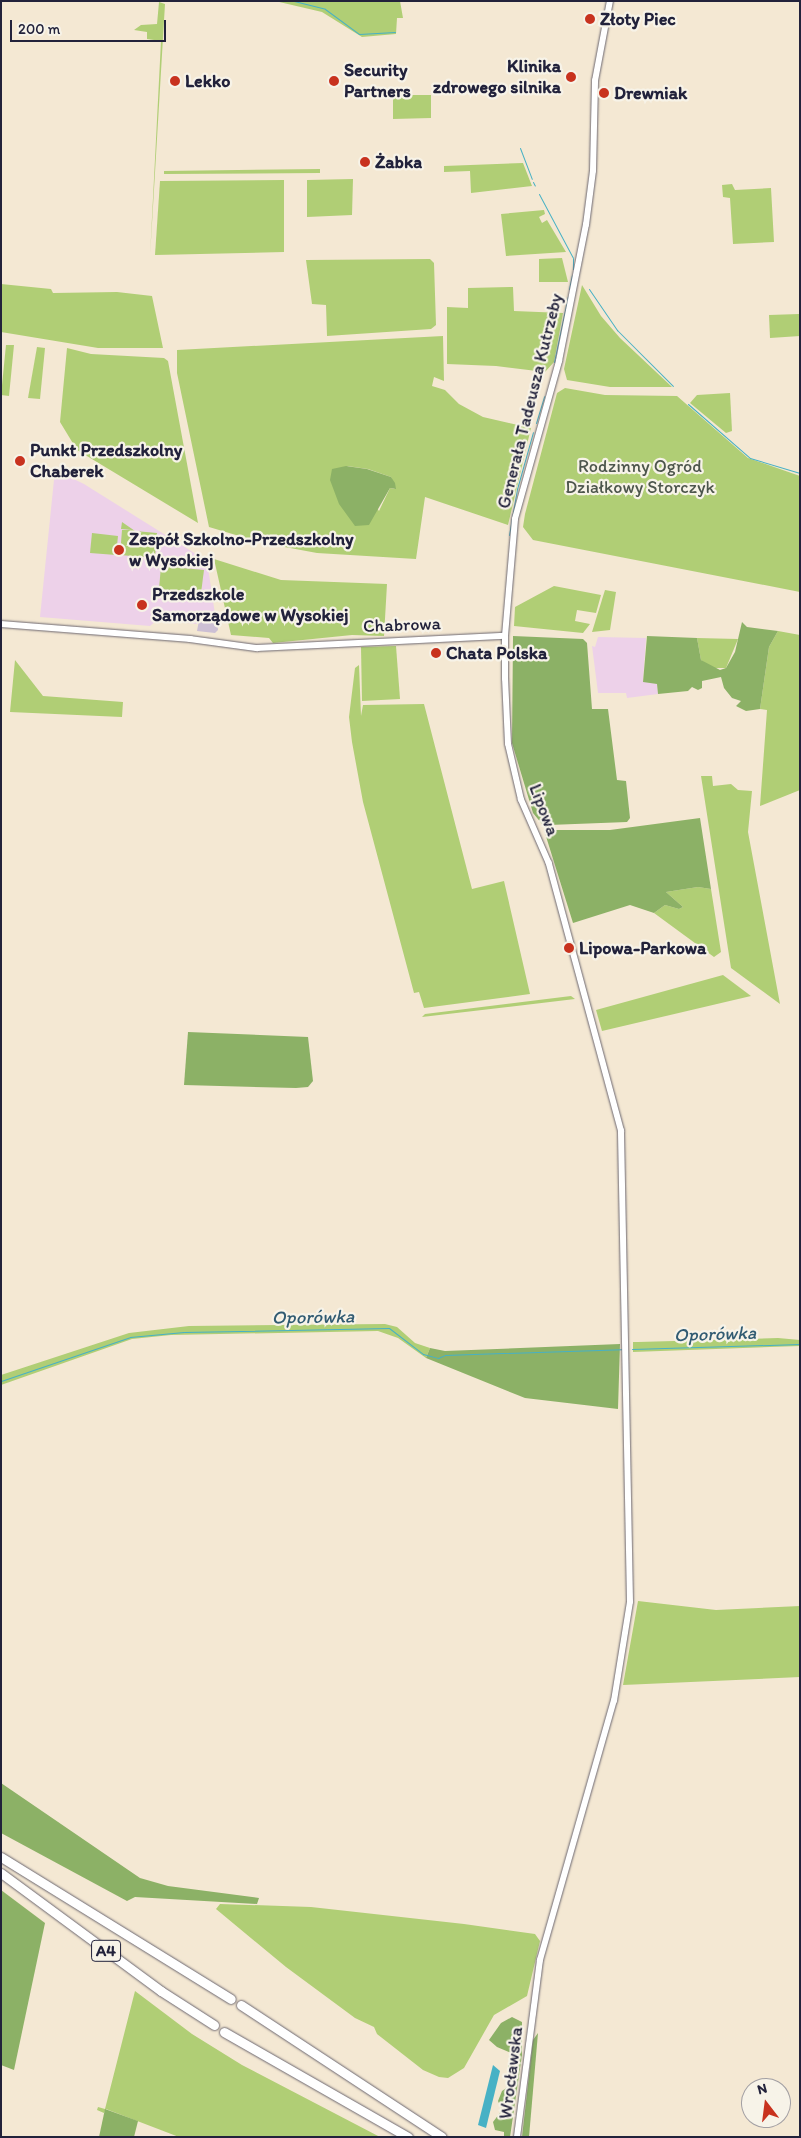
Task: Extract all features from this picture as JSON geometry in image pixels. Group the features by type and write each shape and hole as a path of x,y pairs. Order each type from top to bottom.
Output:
{"highway":[{"name":"A4","path":"1,1857 231,1999"},
{"name":"A4","path":"1,1873 161,1991 214,2025"},
{"path":"241,2005 442,2137"},
{"path":"224,2032 408,2137"}],"street":[{"name":"Generała Tadeusza Kutrzeby","path":"506,634 517,511 559,361 586,224 593,170 595,81 610,1"},
{"name":"Chabrowa","path":"1,624 190,638 256,648 506,634"},
{"name":"Lipowa","path":"506,634 507,729 513,768 525,811 549,864 623,1142 630,1602 614,1701 547,1931 534,2013"},
{"name":"Wrocławska","path":"517,2137 534,2013"}],"shaded area":[{"name":"Zespół Szkolno-Przedszkolny w Wysokiej","path":"55,470 84,484 207,561 215,614 200,614 197,624 157,620 150,626 40,617"},
{"path":"200,615 216,615 218,630 215,633 197,631"},
{"path":"598,637 646,638 643,681 657,684 658,694 627,698 626,693 598,693 592,646 595,647"}],"green space":[{"path":"275,1 400,1 403,18 397,18 396,34 362,37 322,12"},
{"path":"159,2 165,4 150,257 161,41 147,39 147,32 134,30 141,25 157,24"},
{"path":"393,95 431,95 431,118 393,119"},
{"path":"523,163 532,186 471,193 470,171 444,172 444,166"},
{"path":"320,169 320,173 164,174 164,171"},
{"path":"353,179 352,215 307,217 307,180"},
{"path":"284,180 284,252 155,255 160,181"},
{"path":"732,184 735,190 771,188 774,242 733,244 730,198 723,197 722,185"},
{"path":"544,210 545,214 539,217 542,223 547,220 566,252 506,256 501,214"},
{"path":"562,258 568,282 539,282 539,259"},
{"path":"430,259 434,263 436,325 431,329 327,336 326,305 312,304 306,260"},
{"path":"1,284 51,289 53,293 117,292 152,296 163,348 98,348 1,332"},
{"path":"582,285 601,316 620,338 672,387 610,387 567,380 564,369"},
{"path":"513,287 514,311 563,313 554,362 545,372 496,366 447,364 447,307 468,308 468,288"},
{"path":"799,314 800,336 770,338 769,315"},
{"path":"443,336 444,381 434,377 432,386 445,390 459,404 483,417 531,428 508,525 425,497 416,559 317,553 263,543 209,527 177,373 177,350","holes":["347,466 368,469 391,477 395,489 390,488 379,511"]},
{"path":"6,345 14,345 9,396 1,395"},
{"path":"37,347 45,348 40,399 28,398"},
{"path":"67,348 91,354 164,358 168,361 198,523 77,450 60,422"},
{"name":"Rodzinny Ogród Działkowy Storczyk","path":"565,388 605,395 677,396 748,458 800,476 800,592 533,540 523,527 525,514 557,393"},
{"path":"730,393 732,431 726,433 690,403 697,395"},
{"path":"346,466 367,469 391,477 395,483 396,489 390,488 369,525 355,526 339,504 330,480 332,469"},
{"path":"122,522 135,531 157,533 155,558 120,555 122,530 132,530 121,529"},
{"path":"92,533 118,536 116,555 90,553"},
{"path":"214,559 281,580 387,584 384,636 352,635 273,643 269,638 231,635"},
{"path":"161,566 204,570 201,593 159,589"},
{"path":"554,586 601,595 596,613 577,610 575,621 590,624 583,633 514,626 515,607"},
{"path":"605,590 616,592 610,630 592,632"},
{"path":"742,622 747,627 778,631 769,647 760,709 746,711 736,706 741,701 732,698 724,688 721,677 702,681 702,688 698,690 692,687 688,691 658,694 657,684 643,682 647,636 697,638 701,660 720,670 726,668 735,652"},
{"path":"778,631 800,635 800,790 760,806 767,710 760,709 769,647"},
{"path":"513,636 583,639 587,643 592,709 608,709 617,780 626,781 630,818 627,822 549,825 542,824 533,813 512,743"},
{"path":"697,638 738,639 726,668 711,668 701,660"},
{"path":"396,646 400,699 362,701 361,647"},
{"path":"15,660 43,696 123,702 122,717 10,712"},
{"path":"359,665 361,716 363,705 424,704 472,889 504,881 530,994 424,1008 419,992 414,993 363,802 352,742 349,717 355,668"},
{"path":"701,776 712,776 713,786 731,784 738,790 752,791 748,832 780,1004 731,968"},
{"path":"700,818 711,889 698,887 666,892 683,907 679,909 665,905 654,913 630,905 573,923 544,830 610,830"},
{"path":"698,887 711,889 721,952 714,957 654,913 665,905 679,909 683,907 666,892"},
{"path":"723,975 751,996 602,1031 596,1010"},
{"path":"571,996 575,999 422,1017 425,1014"},
{"path":"188,1032 308,1037 313,1081 308,1087 296,1088 184,1085"},
{"path":"385,1324 397,1327 415,1343 430,1348 426,1358 398,1338 378,1331 171,1335 132,1339 1,1385 1,1375 129,1333 189,1326"},
{"path":"778,1338 800,1340 800,1346 633,1352 633,1342"},
{"path":"620,1344 618,1409 525,1398 426,1358 430,1348 445,1351"},
{"path":"638,1601 716,1610 800,1606 800,1677 623,1685"},
{"path":"1,1783 140,1878 168,1886 259,1898 257,1904 135,1897 127,1901 1,1833"},
{"path":"1,1890 45,1923 14,2070 1,2065"},
{"path":"220,1904 311,1907 464,1924 535,1934 540,1941 527,1996 494,2015 464,2068 448,2078 439,2077 423,2070 377,2034 374,2027 355,2018 286,1967 216,1909"},
{"path":"135,1991 192,2034 242,2065 380,2137 179,2137 106,2109 104,2113 97,2110 98,2107 105,2109"},
{"path":"512,2017 522,2022 522,2055 510,2137 504,2137 504,2132 495,2130 493,2122 502,2110 498,2101 502,2091 509,2086 508,2063 512,2059 511,2053 497,2047 489,2040 501,2023"},
{"path":"538,2033 529,2137 522,2137 533,2040"},
{"path":"105,2109 138,2121 134,2137 99,2137"}],"water":[{"path":"493,2065 500,2071 486,2128 478,2125"}],"waterway":[{"path":"294,1 325,9 359,34 395,32"},
{"path":"520,148 532,179"},
{"path":"533,182 535,186"},
{"path":"539,194 573,258 573,269"},
{"path":"569,289 572,275"},
{"path":"589,289 617,330 673,386"},
{"path":"554,362 568,296"},
{"path":"536,423 544,396"},
{"path":"688,404 750,458 800,473"},
{"path":"509,535 517,489 533,432"},
{"name":"Oporówka","path":"1,1381 130,1337 184,1332 389,1328 423,1354 438,1358 445,1355 622,1349"},
{"name":"Oporówka","path":"632,1349 800,1344"}],"place":[{"name":"Złoty Piec","path":"590,19"},
{"name":"Klinika zdrowego silnika","path":"571,77"},
{"name":"Lekko","path":"175,81"},
{"name":"Security Partners","path":"334,81"},
{"name":"Drewniak","path":"604,93"},
{"name":"Żabka","path":"365,162"},
{"name":"Punkt Przedszkolny Chaberek","path":"20,461"},
{"name":"Zespół Szkolno-Przedszkolny w Wysokiej","path":"119,550"},
{"name":"Przedszkole Samorządowe w Wysokiej","path":"142,605"},
{"name":"Chata Polska","path":"436,653"},
{"name":"Lipowa-Parkowa","path":"569,948"}]}
